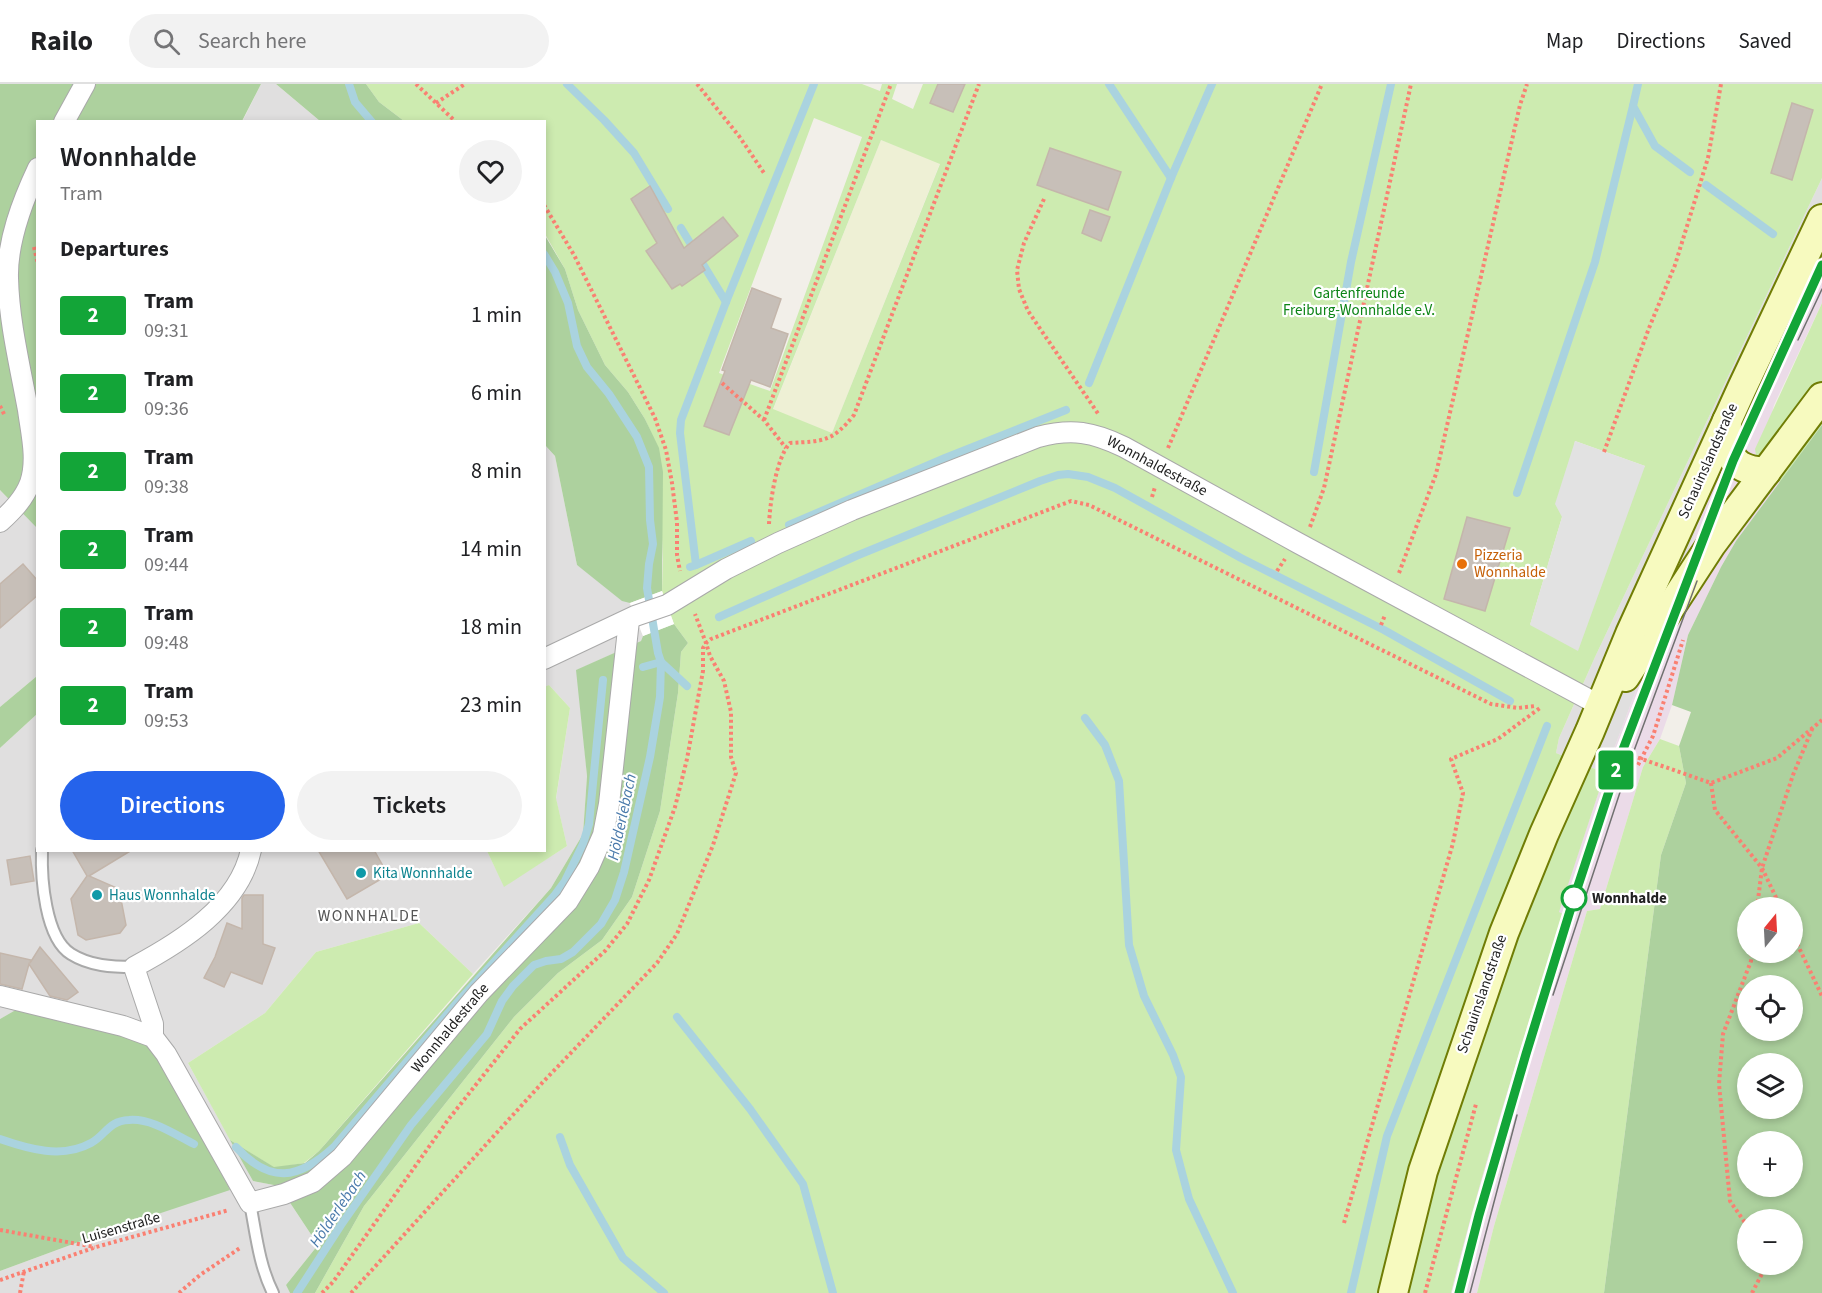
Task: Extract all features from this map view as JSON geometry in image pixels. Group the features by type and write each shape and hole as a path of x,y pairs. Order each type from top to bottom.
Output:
{"main road":[{"name":"Schauinslandstraße","path":"1392,1293 1423,1171 1504,933 1630,634 1727,419 1822,219"},
{"name":"Schauinslandstraße","path":"1601,706 1619,686 1711,546 1822,397"},
{"path":"1727,419 1726,441 1733,461 1753,471 1766,472"}],"street":[{"path":"65,120 85,84"},
{"path":"0,522 21,502 30,482 34,463 30,423 12,321 8,276 13,236 25,196 36,172"},
{"name":"Wonnhaldestraße","path":"546,658 667,604 690,601 726,569 852,510 1038,437 1057,432 1077,431 1101,436 1162,468 1601,706"},
{"name":"Wonnhaldestraße","path":"250,1203 284,1194 313,1182 342,1157 479,993 568,901 589,867 603,835 632,618"},
{"path":"153,1037 153,1024 134,967 162,952 196,928 222,903 237,885 248,863 251,852"},
{"path":"0,996 123,1026 153,1037 166,1054 250,1203"}],"lane":[{"path":"42,852 41,872 57,939 70,954 89,963 109,967 134,967"},
{"path":"250,1203 256,1238 267,1280 273,1293"}],"path":[{"path":"416,84 454,120"},
{"path":"436,104 465,84"},
{"path":"697,84 739,136 764,173"},
{"path":"764,420 891,84"},
{"path":"778,543 768,522 778,472 786,448 790,443 828,440 842,430 854,415 979,84"},
{"path":"1152,497 1169,446 1322,84"},
{"path":"1276,571 1309,528 1324,488 1411,84"},
{"path":"1382,625 1436,474 1520,105 1527,84"},
{"path":"1604,452 1649,328 1675,265 1708,158 1721,84"},
{"path":"1044,199 1024,243 1017,270 1019,289 1028,311 1078,386 1096,408 1103,422 1101,436"},
{"path":"351,1293 542,1083 657,963 677,934 713,845 736,773 731,757 731,712 724,681 710,656 690,601 677,555 677,522 666,450 655,418 574,255 546,208"},
{"path":"722,383 764,420 786,448"},
{"path":"322,1293 333,1282 448,1120 520,1029 605,951 627,924 649,880 675,807 704,671 703,648 706,643 721,635 1071,501 1089,505 1147,533 1491,704 1518,708 1538,707 1498,739 1451,759 1463,793 1453,843 1344,1223"},
{"path":"1603,762 1616,750 1711,783 1777,758 1822,720"},
{"path":"1758,897 1762,868 1793,775 1814,726"},
{"path":"1608,771 1611,756"},
{"path":"1638,765 1640,759"},
{"path":"1711,783 1715,810 1762,868 1776,897"},
{"path":"1803,956 1822,996"},
{"path":"1737,1211 1730,1201 1719,1084 1723,1034 1750,963"},
{"path":"1425,1293 1478,1098"},
{"name":"Luisenstraße","path":"0,1280 96,1247 250,1203"},
{"path":"0,1230 96,1247"},
{"path":"179,1293 224,1257 256,1238"},
{"path":"20,1293 24,1271"},
{"path":"1752,1293 1761,1275"}],"shaded area":[{"path":"261,84 276,84 319,120 243,120"},
{"path":"1822,178 1822,249 1718,472 1605,773 1556,753 1559,738 1595,657"},
{"path":"1822,249 1822,303 1774,405 1761,456 1780,482 1736,541 1688,635 1672,705 1660,739 1643,767 1600,909 1587,911 1494,1226 1477,1293 1451,1293 1470,1218 1517,1057 1562,914 1558,913 1606,770 1718,472"},
{"path":"1575,441 1645,466 1578,651 1530,625 1562,517 1555,504"},
{"path":"546,446 555,456 577,565 629,602 643,636 641,641 577,670 587,776 583,834 551,888 473,974 419,923 316,952 265,1013 188,1063 253,1181 279,1186 318,1245 286,1285 290,1293 0,1293 0,1271 230,1189 15,1011 0,1019 0,748 36,715 36,852 487,852 504,886 567,846 556,799 570,708 549,685 546,686"},
{"path":"0,490 36,526 36,677 0,707"}],"green space":[{"path":"0,84 261,84 243,120 36,120 36,527 0,490"},
{"path":"276,84 366,84 379,102 403,120 319,120"},
{"name":"Gartenfreunde Freiburg-Wonnhalde e.V.","path":"366,84 862,84 880,91 882,84 897,84 892,99 913,109 923,84 1822,84 1822,178 1595,657 1559,738 1556,753 1605,773 1559,912 1563,914 1490,1150 1451,1293 315,1293 364,1206 514,1017 558,973 602,940 632,897 660,811 678,693 681,652 688,643 674,624 662,591 663,560 658,448 645,419 628,392 605,365 578,310 565,269 546,236 546,120 403,120 379,102","holes":["814,118 862,137 770,391 719,373","881,140 940,164 832,433 773,409","1575,441 1645,466 1530,625 1562,517"]},
{"path":"881,140 940,163 832,433 773,410"},
{"path":"546,237 565,269 578,310 605,365 628,392 659,448 663,472 662,591 630,603 622,601 577,565 555,456 546,446"},
{"path":"1822,303 1822,425 1780,482 1761,456 1756,455 1755,449"},
{"path":"1822,425 1822,1293 1604,1293 1661,855 1686,783 1679,746 1691,712 1672,705 1688,635 1736,541"},
{"path":"674,624 688,643 681,652 678,693 660,811 632,897 602,940 558,973 514,1017 364,1206 315,1293 290,1293 286,1285 318,1245 279,1186 253,1181 230,1140 274,1167 305,1163 319,1151 551,888 583,834 587,776 576,670 641,641 643,636"},
{"path":"36,677 36,715 0,748 0,707"},
{"path":"549,685 570,708 556,798 567,846 504,887 487,852 546,852 546,686"},
{"path":"1660,739 1679,746 1686,783 1661,855 1604,1293 1477,1293 1494,1226 1587,911 1600,909 1643,767"},
{"path":"419,923 473,974 319,1151 304,1163 275,1168 230,1140 188,1063 265,1013 316,952"},
{"path":"14,1011 33,1011 134,1038 160,1053 176,1078 230,1190 122,1226 0,1271 0,1019"}],"pier":[{"path":"662,591 674,624 643,636 630,603"}],"building":[{"path":"938,84 965,84 953,112 930,103"},
{"path":"1792,103 1813,110 1792,180 1771,173"},
{"path":"1050,148 1121,172 1108,210 1037,185"},
{"path":"650,186 684,248 723,217 738,236 702,265 705,270 682,286 680,284 672,289 646,251 657,243 631,199"},
{"path":"1090,210 1110,217 1101,241 1082,233"},
{"path":"752,288 781,299 771,328 788,334 770,387 751,380 729,435 704,426"},
{"path":"1467,517 1510,528 1485,611 1444,599"},
{"path":"23,564 36,579 36,597 0,628 0,584"},
{"name":"Haus Wonnhalde","path":"73,852 129,852 89,876 119,889 126,925 120,933 86,940 78,935 71,899 87,876"},
{"name":"Kita Wonnhalde","path":"319,852 375,852 388,875 347,899"},
{"path":"30,856 34,881 11,885 7,860"},
{"path":"244,895 263,895 263,944 275,948 262,984 231,972 224,987 204,978 215,957 227,923 242,929 242,898"},
{"path":"40,947 78,992 67,1000 50,996 29,964 22,989 0,984 0,953 31,960 30,963"}],"waterway":[{"name":"Hölderlebach","path":"349,84 355,102 370,120"},
{"path":"567,84 634,153 668,209"},
{"path":"690,567 696,565 680,433 681,420 814,84"},
{"path":"1109,84 1171,178"},
{"path":"1089,383 1171,178 1212,84"},
{"path":"1314,472 1351,262 1391,84"},
{"path":"1638,84 1633,106 1655,146 1690,172"},
{"path":"1517,493 1595,262 1633,106"},
{"path":"1706,185 1773,234"},
{"path":"681,228 726,302"},
{"name":"Hölderlebach","path":"297,1293 411,1125 487,1034 502,1001 513,986 534,965 561,959 573,952 601,924 615,900 624,872 650,757 660,697 661,662 647,588 653,544 649,467 637,437 609,394 587,367 577,346 568,303 546,257"},
{"path":"789,525 945,458 1066,410"},
{"path":"719,617 856,556 1040,481 1068,474 1088,477 1115,488 1241,558 1384,630 1510,701"},
{"path":"696,565 751,541"},
{"path":"643,667 661,662 687,686"},
{"path":"236,1147 248,1159 272,1172 296,1171 321,1158 334,1147 455,1005 554,896 565,881 583,844 589,824 603,680"},
{"path":"1085,718 1105,745 1119,781 1129,945 1144,996 1173,1055 1181,1077 1176,1150 1189,1199 1233,1293"},
{"path":"1351,1293 1387,1136 1547,726"},
{"path":"677,1017 750,1109 803,1184 833,1293"},
{"path":"0,1139 34,1149 69,1151 91,1143 116,1123 137,1120 162,1128 194,1144"},
{"path":"560,1137 570,1165 623,1258 664,1293"}],"tram line":[{"path":"1459,1293 1526,1054 1622,752 1733,461 1822,265"},
{"name":"2","path":"1459,1293 1526,1054 1622,752 1733,461 1822,265"},
{"path":"1798,340 1822,289"},
{"path":"1553,995 1632,756 1697,581"},
{"path":"1470,1293 1517,1115"}],"place":[{"name":"Pizzeria Wonnhalde","path":"1462,564"},
{"name":"Kita Wonnhalde","path":"361,873"},
{"name":"Haus Wonnhalde","path":"97,895"},
{"name":"Wonnhalde","path":"1574,898"}],"district":[{"name":"WONNHALDE","path":"369,916"}]}
